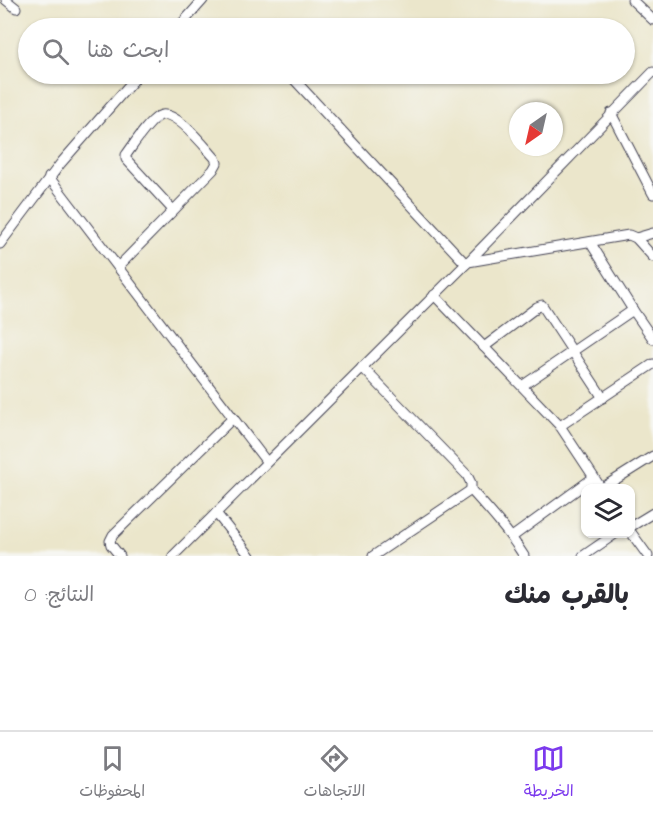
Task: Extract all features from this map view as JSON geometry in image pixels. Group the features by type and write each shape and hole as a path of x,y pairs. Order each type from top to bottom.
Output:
{"street":[{"path":"6,0 16,8"},
{"path":"187,18 202,0"},
{"path":"632,0 653,20"},
{"path":"172,556 467,263 653,72"},
{"path":"0,244 49,177 130,84"},
{"path":"298,84 467,263"},
{"path":"611,113 653,194"},
{"path":"118,267 213,170 217,163 215,158 179,120 162,114 154,120 126,155 126,159 173,210"},
{"path":"49,177 266,461"},
{"path":"636,238 653,233"},
{"path":"467,263 629,235 636,238 653,257"},
{"path":"590,242 653,339"},
{"path":"434,295 560,426 598,484"},
{"path":"484,347 542,304 603,398"},
{"path":"522,386 633,310"},
{"path":"560,426 653,364"},
{"path":"362,367 467,475 471,483 471,490 512,537 524,556"},
{"path":"120,556 111,545 111,538 115,533 233,418"},
{"path":"610,484 653,456"},
{"path":"512,537 593,478"},
{"path":"373,556 384,553 471,490"},
{"path":"216,513 250,556"},
{"path":"635,526 653,513"},
{"path":"635,536 648,556"},
{"path":"583,556 609,538"}]}
